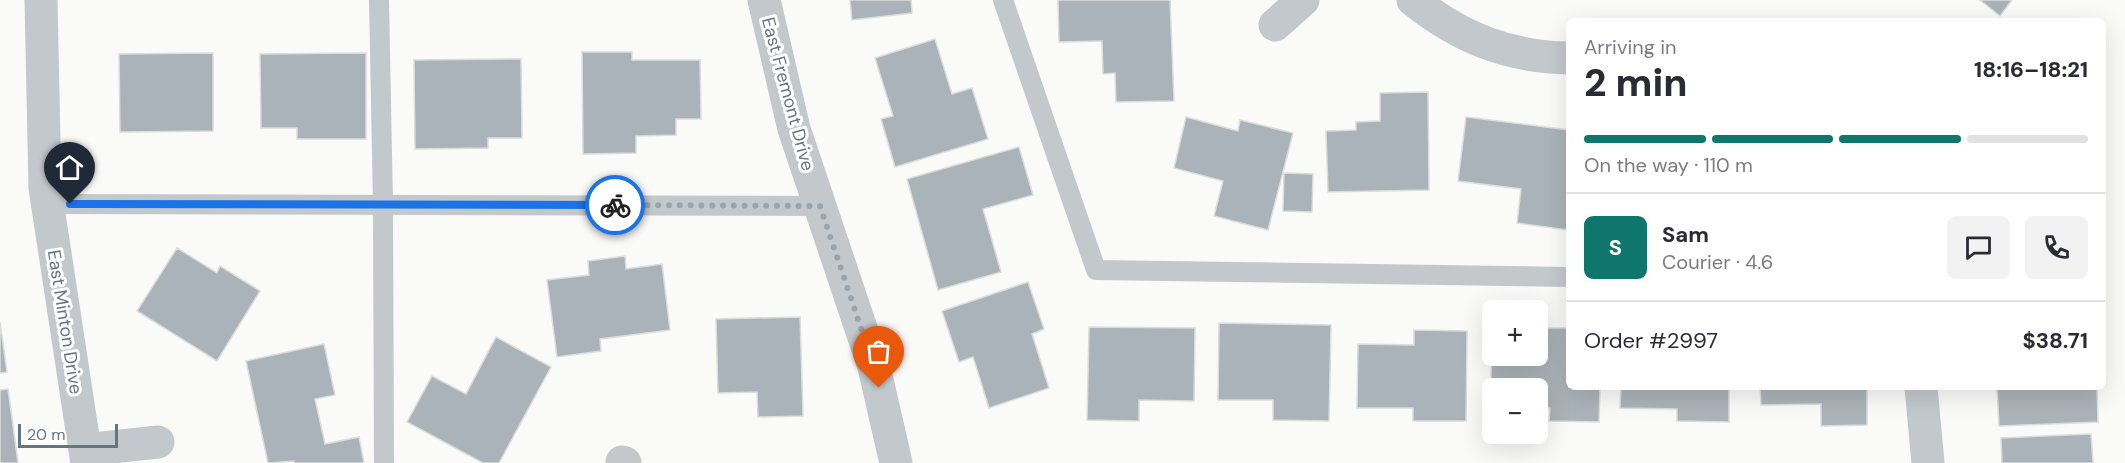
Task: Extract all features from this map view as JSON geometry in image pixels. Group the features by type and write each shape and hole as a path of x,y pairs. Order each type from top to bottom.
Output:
{"street":[{"name":"East Minton Drive","path":"41,0 45,188 86,457"},
{"name":"East Fremont Drive","path":"764,0 794,129 874,367 896,463"},
{"path":"1275,25 1304,0"},
{"path":"1413,0 1432,15 1484,44 1543,57 1566,58"},
{"path":"1921,390 1928,463"},
{"path":"86,457 158,442"}],"lane":[{"path":"379,0 384,463"},
{"path":"1003,0 1095,270 1566,277"},
{"path":"47,204 820,206"}],"building":[{"path":"850,0 911,0 912,13 852,20"},
{"path":"1058,0 1170,0 1174,101 1116,102 1115,73 1103,74 1102,41 1059,42"},
{"path":"1980,0 2012,0 2000,16"},
{"path":"935,39 952,94 972,88 988,139 895,167 881,119 893,116 875,58"},
{"path":"582,52 632,52 632,60 700,60 701,119 676,119 676,135 636,136 636,153 583,154"},
{"path":"213,53 213,131 120,132 119,54"},
{"path":"366,53 366,139 297,139 297,128 261,128 260,54"},
{"path":"521,59 522,138 488,138 488,148 415,149 414,60"},
{"path":"1428,92 1429,190 1328,192 1326,131 1356,130 1356,122 1380,121 1380,93"},
{"path":"1186,117 1238,131 1240,120 1293,133 1268,230 1214,216 1223,181 1174,168"},
{"path":"1466,117 1566,130 1566,230 1517,223 1521,189 1458,181"},
{"path":"1019,147 1033,195 983,209 1001,272 938,290 907,179"},
{"path":"1284,173 1313,174 1312,212 1283,211"},
{"path":"177,248 217,273 220,266 260,291 217,361 137,311"},
{"path":"625,256 626,269 662,264 670,330 600,339 601,351 557,357 547,280 589,275 588,261"},
{"path":"1028,282 1044,329 1032,334 1049,388 989,408 973,357 959,362 942,311"},
{"path":"800,317 803,416 758,417 757,392 718,393 716,319"},
{"path":"0,322 7,372 0,373"},
{"path":"1219,323 1331,325 1329,421 1273,420 1273,400 1218,400"},
{"path":"1089,327 1195,328 1194,401 1139,400 1139,421 1087,420"},
{"path":"1548,328 1566,328 1566,390 1600,390 1599,422 1549,421 1550,408 1548,408 1548,378 1491,378 1491,366 1548,366"},
{"path":"1414,330 1467,331 1466,421 1413,421 1413,408 1357,408 1358,344 1414,345"},
{"path":"496,337 551,367 499,463 483,463 407,422 432,376 466,394"},
{"path":"324,344 335,395 315,399 325,444 359,437 364,463 294,463 294,461 268,463 246,361"},
{"path":"8,389 18,463 0,463 0,390"},
{"path":"1621,390 1729,390 1729,422 1677,421 1677,409 1620,408"},
{"path":"1760,390 1867,390 1867,425 1821,426 1821,404 1761,405"},
{"path":"1997,390 2097,390 2098,422 1999,426"},
{"path":"2091,434 2093,463 2002,463 2001,438"}],"way so far":[{"path":"615,205 820,206 879,388"}],"route":[{"path":"70,204 615,205"}]}
